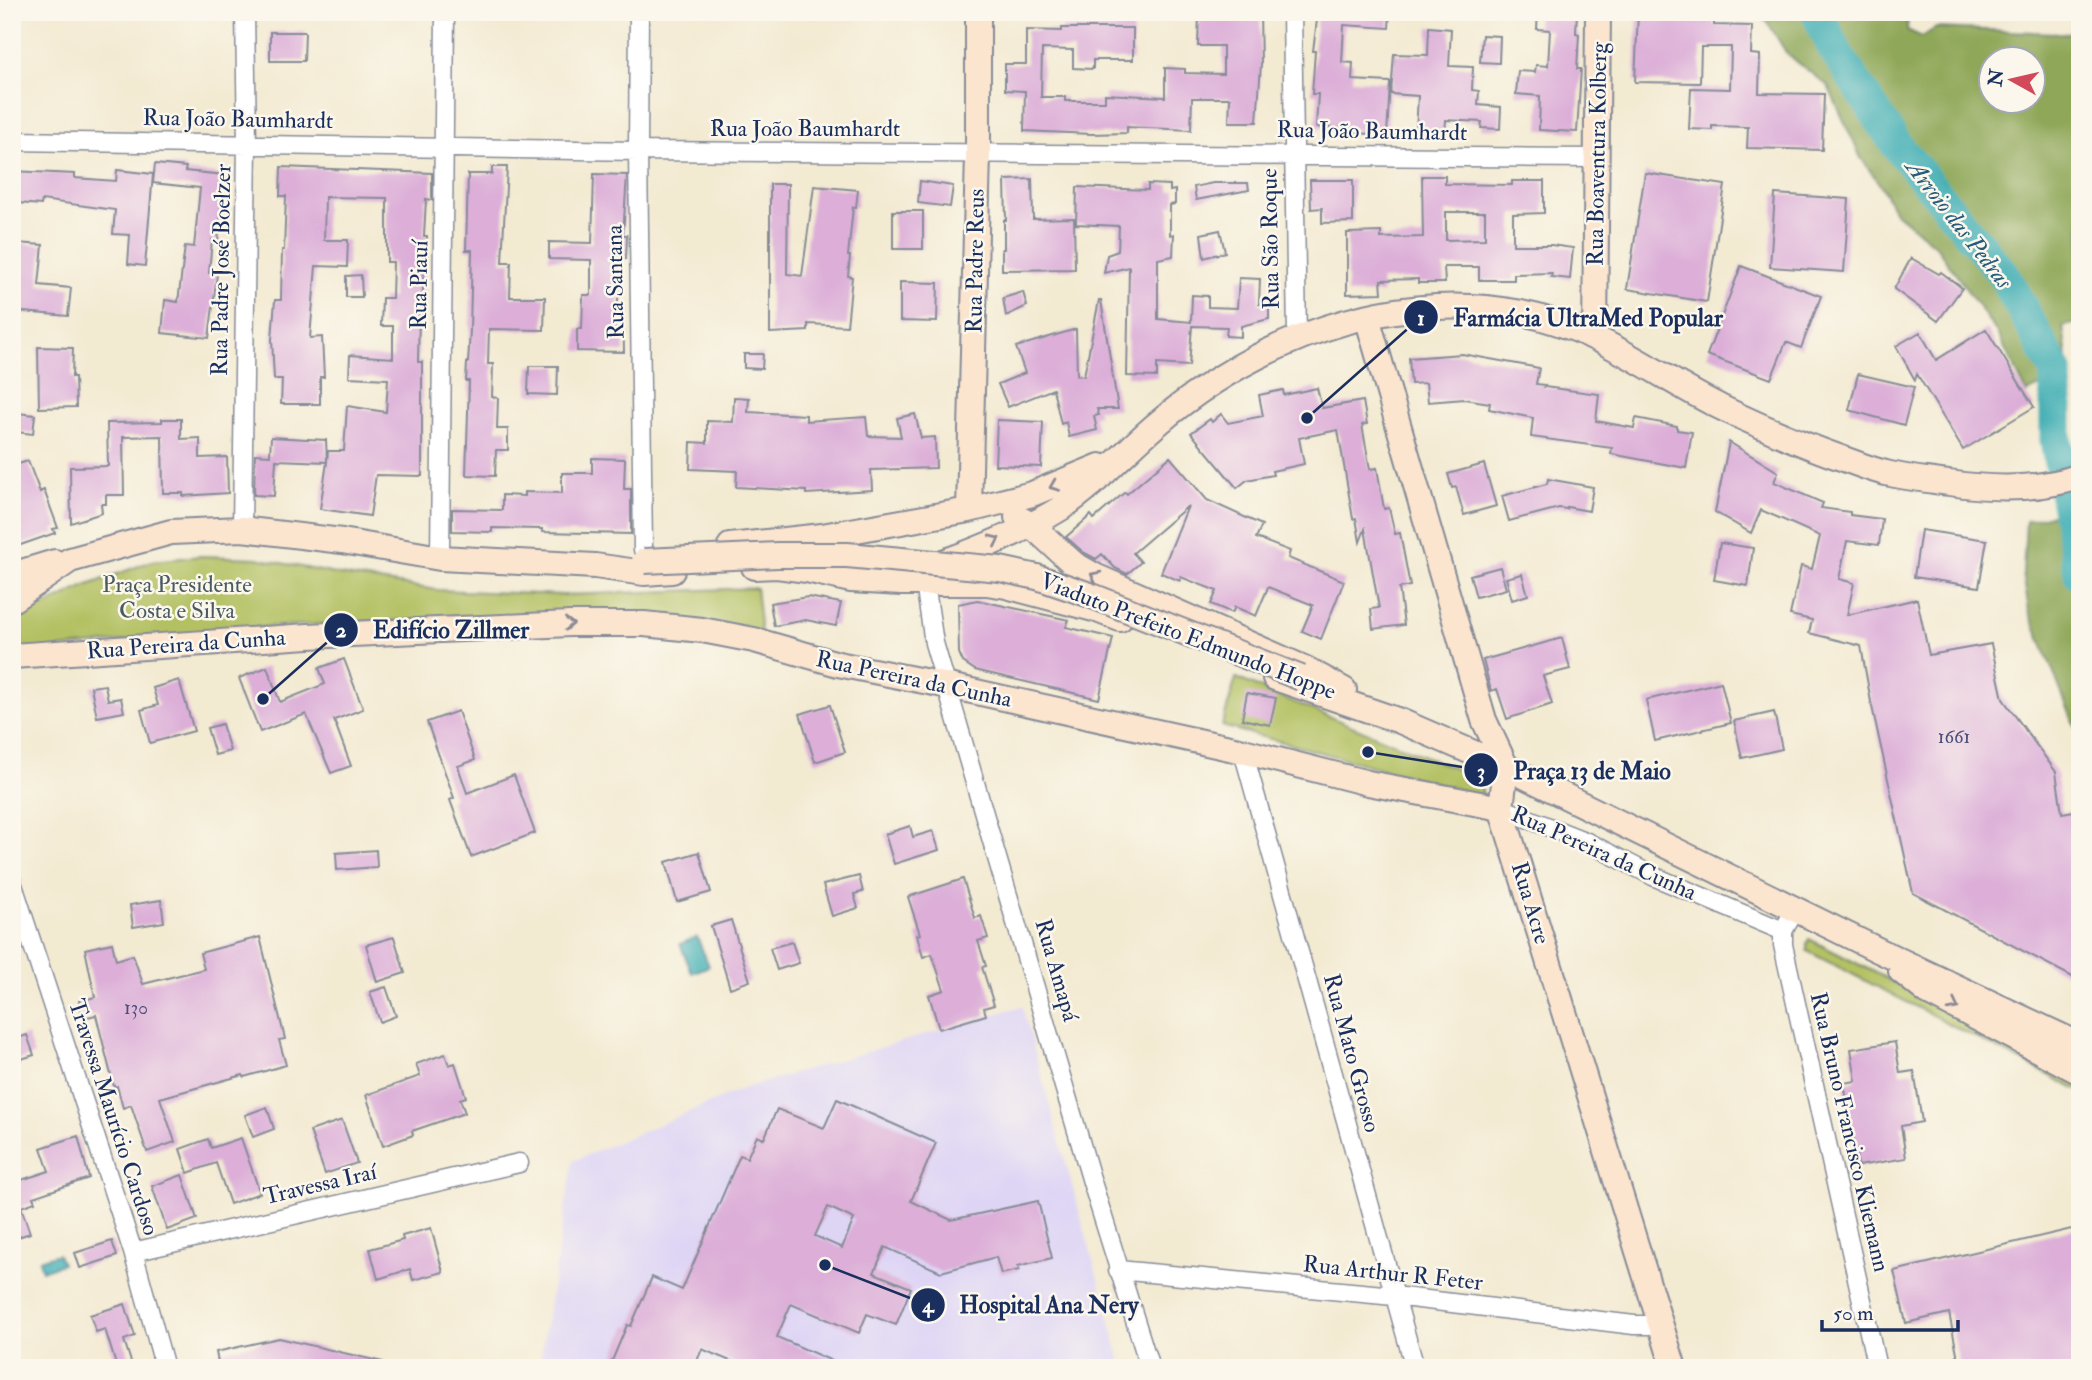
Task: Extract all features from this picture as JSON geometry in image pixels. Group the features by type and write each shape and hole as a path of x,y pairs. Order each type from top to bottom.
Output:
{"main road":[{"name":"Rua Padre Reus","path":"978,12 980,507"},
{"name":"Rua Boaventura Kolberg","path":"1595,338 1598,12"},
{"path":"886,582 955,558 1061,508 1164,418 1213,381 1246,362 1297,338 1367,317 1415,308 1486,308 1541,317 1595,338 1721,408 1815,449 1884,473 1979,487 2033,485 2077,477"},
{"path":"1367,317 1485,720 1506,767"},
{"path":"643,556 753,545 868,528 980,507 1032,494 1116,459"},
{"path":"980,507 1030,524 1074,564 1095,576 1306,669 1400,721"},
{"path":"12,575 46,563 70,560 171,532 242,529 342,541 440,558 595,566 644,573 777,566 851,580 986,583 1027,587 1040,583 1047,568 1049,543 1061,508"},
{"path":"851,580 849,562 852,550 861,533 868,528"},
{"name":"Viaduto Prefeito Edmundo Hoppe","path":"595,566 643,556 847,555 1000,569 1037,577 1301,677 1400,721"},
{"path":"12,600 70,560"},
{"path":"1006,586 1097,610 1299,687 1400,721 1506,767 1880,951 2080,1045"},
{"name":"Rua Pereira da Cunha","path":"12,656 320,635 570,624 644,624 702,630 754,640 838,664 1243,751 1368,783 1501,808"},
{"name":"Rua Acre","path":"1506,767 1501,808 1674,1368"},
{"path":"1880,951 1927,992 2080,1072"},
{"path":"2011,1035 2049,1046 2080,1061"}],"street":[{"name":"Rua Padre José Boelzer","path":"242,529 247,144 245,12"},
{"name":"Rua Piauí","path":"440,558 446,148 445,12"},
{"name":"Rua Santana","path":"639,12 643,556"},
{"name":"Rua São Roque","path":"1292,12 1297,338"},
{"name":"Rua João Baumhardt","path":"12,141 638,151 1598,158"},
{"name":"Rua Amapá","path":"925,583 934,643 949,686 1118,1270 1150,1368"},
{"name":"Rua Mato Grosso","path":"1243,751 1415,1368"},
{"name":"Rua Pereira da Cunha","path":"1501,808 1587,842 1653,876 1783,931"},
{"name":"Travessa Maurício Cardoso","path":"12,882 133,1252 165,1368"},
{"path":"1783,931 1795,909"},
{"name":"Rua Bruno Francisco Kliemann","path":"1783,931 1783,945 1877,1368"},
{"name":"Travessa Iraí","path":"133,1252 519,1163"},
{"name":"Rua Arthur R Feter","path":"1118,1270 1394,1296 1634,1325 1662,1325"}],"shaded area":[{"path":"1022,1006 1123,1368 539,1368 573,1161 745,1088"}],"green space":[{"path":"1747,12 1914,12 1908,15 1907,30 1922,37 1936,28 2080,34 2080,323 2063,326 2069,373 2027,393 1997,333 1936,246 1895,212 1861,158 1828,86 1787,54 1767,21"},
{"path":"2080,508 2080,739 2029,611 2023,573 2026,521"},
{"name":"Praça Presidente Costa e Silva","path":"201,556 257,558 340,575 437,590 563,595 756,588 761,633 434,619 261,627 12,653 12,628 24,616 83,587 152,561"},
{"path":"1236,678 1480,779 1483,796 1222,726"},
{"path":"1809,939 2080,1077 2080,1091 1807,951"}],"water":[{"path":"697,937 709,966 692,973 680,944"},
{"path":"58,1254 62,1264 42,1271 39,1260"}],"building":[{"path":"1199,12 1260,12 1261,64 1257,122 1229,122 1230,98 1192,98 1191,130 1127,127 1127,133 1092,134 1024,131 1025,91 1005,90 1005,64 1026,64 1026,30 1133,28 1133,60 1093,60 1093,69 1073,68 1073,50 1042,49 1041,97 1065,97 1065,101 1105,101 1105,94 1165,97 1165,68 1185,69 1185,73 1223,74 1223,46 1198,46"},
{"path":"1318,12 1390,12 1389,28 1344,25 1342,62 1353,63 1352,80 1390,82 1387,135 1356,133 1356,129 1316,127 1318,94 1312,94 1313,51"},
{"path":"1538,12 1577,12 1577,69 1581,69 1577,132 1539,130 1540,96 1516,94 1518,71 1535,72 1536,65 1548,66 1550,30 1537,29"},
{"path":"1638,12 1662,12 1662,19 1752,26 1751,54 1760,55 1759,93 1824,94 1822,150 1747,148 1748,127 1712,126 1712,130 1689,129 1691,88 1730,89 1731,47 1701,47 1700,83 1635,82"},
{"path":"1429,27 1451,29 1449,66 1473,67 1472,90 1479,91 1478,105 1501,107 1500,129 1481,128 1482,122 1446,120 1445,133 1416,131 1418,96 1391,94 1394,54 1428,55"},
{"path":"270,32 305,32 304,61 270,61"},
{"path":"1482,35 1500,36 1499,63 1480,62"},
{"path":"155,164 186,167 185,171 225,175 218,241 212,240 209,273 217,274 209,338 162,333 165,300 178,302 185,246 194,247 200,188 153,183"},
{"path":"281,167 432,173 432,200 426,199 424,236 427,236 427,263 424,263 422,316 419,316 418,362 422,362 422,476 376,475 370,516 320,509 327,462 276,460 274,496 254,495 255,454 270,455 271,437 326,440 327,461 328,451 344,451 347,406 386,412 388,379 349,377 350,355 393,358 393,326 381,326 382,298 392,298 393,262 387,262 387,198 325,197 324,240 348,240 347,267 316,266 310,338 322,337 324,377 320,377 320,404 281,404 282,379 274,379 272,339 275,300 281,300 284,250 286,196 280,196"},
{"path":"492,167 507,167 502,262 511,262 510,297 545,297 544,330 489,329 488,364 493,364 492,397 498,398 497,429 508,429 508,450 496,450 495,476 466,475 469,381 466,381 472,250 466,250 468,174 492,174"},
{"path":"117,170 153,174 145,266 128,264 130,235 113,234 115,210 42,200 41,205 19,203 19,199 12,199 12,171 75,174 75,178 116,181"},
{"path":"1645,173 1725,185 1707,302 1627,289"},
{"path":"594,174 627,175 623,235 627,235 626,259 619,259 618,304 623,304 624,352 577,351 577,329 582,329 583,295 591,295 591,260 549,259 549,242 592,243"},
{"path":"1422,176 1445,176 1445,184 1512,185 1512,181 1544,181 1544,213 1513,214 1513,245 1573,248 1570,279 1551,277 1552,273 1514,274 1514,280 1479,280 1479,267 1444,267 1445,283 1418,283 1418,279 1381,280 1382,293 1347,294 1347,233 1381,232 1381,238 1423,237","holes":["1446,212 1485,212 1485,239 1446,240"]},
{"path":"1032,179 1033,219 1074,218 1075,269 1002,270 1006,220 1005,180"},
{"path":"1310,180 1353,180 1353,222 1322,223 1322,208 1311,209"},
{"path":"920,181 953,186 950,207 918,203"},
{"path":"1213,183 1248,183 1249,190 1196,200 1194,187"},
{"path":"770,184 788,184 787,274 802,276 814,186 858,190 856,207 853,207 848,256 848,276 852,277 847,326 808,324 808,331 770,333"},
{"path":"1148,184 1170,185 1170,191 1175,190 1175,204 1170,205 1170,235 1174,234 1173,256 1158,259 1158,319 1191,322 1192,295 1208,296 1208,307 1237,308 1239,278 1260,279 1259,304 1269,304 1269,319 1241,326 1241,337 1226,336 1227,327 1192,326 1189,366 1157,364 1157,377 1127,376 1129,267 1104,273 1107,255 1118,251 1119,226 1076,224 1077,187 1148,190"},
{"path":"1775,194 1849,199 1844,272 1770,267"},
{"path":"893,211 923,211 923,249 893,249"},
{"path":"1220,230 1225,252 1204,258 1201,234"},
{"path":"16,243 43,245 39,285 71,288 68,316 12,311"},
{"path":"1911,258 1939,274 1941,272 1962,288 1938,321 1894,289"},
{"path":"1741,266 1821,296 1801,348 1786,342 1771,379 1707,355"},
{"path":"361,275 362,297 346,297 346,276"},
{"path":"900,282 938,283 937,322 900,321"},
{"path":"1023,292 1027,306 1006,316 1003,298"},
{"path":"1099,300 1118,409 1097,409 1099,415 1094,416 1097,430 1069,437 1066,422 1061,424 1053,389 1008,407 998,384 1025,373 1016,347 1076,329 1077,375 1084,376"},
{"path":"1986,329 2034,407 1963,450 1917,374 1915,380 1896,346 1920,332 1936,360"},
{"path":"38,347 73,348 72,377 75,377 76,407 39,408"},
{"path":"744,354 763,354 762,369 744,368"},
{"path":"1462,354 1539,368 1536,384 1545,385 1544,387 1599,394 1596,421 1634,428 1636,418 1677,426 1677,430 1692,432 1686,468 1611,454 1612,448 1531,437 1533,418 1489,409 1490,403 1465,399 1428,402 1426,383 1411,384 1409,358"},
{"path":"529,366 558,366 557,395 528,394"},
{"path":"1858,374 1914,387 1904,425 1849,410"},
{"path":"1317,388 1322,408 1363,401 1367,424 1362,425 1370,469 1377,468 1384,509 1389,508 1395,534 1400,533 1410,586 1399,588 1404,625 1373,629 1371,609 1379,608 1365,529 1360,542 1356,518 1353,519 1338,430 1299,438 1304,464 1272,471 1273,475 1247,480 1237,488 1191,433 1221,414 1228,423 1263,416 1259,395 1283,390 1284,395"},
{"path":"734,397 749,398 748,412 806,415 806,421 866,417 868,436 901,437 897,418 915,414 921,438 935,437 936,468 871,470 872,490 806,494 806,491 736,487 737,471 690,469 691,442 707,443 707,421 733,422"},
{"path":"17,413 35,415 33,434 16,432"},
{"path":"162,419 181,419 181,439 200,438 200,458 227,457 228,493 183,496 183,493 163,493 162,436 123,437 124,495 106,495 106,504 101,504 102,513 71,523 70,467 108,466 107,423 162,422"},
{"path":"997,420 1043,422 1041,467 995,465"},
{"path":"1729,442 1778,472 1774,482 1823,503 1821,508 1882,519 1879,545 1847,541 1839,579 1854,583 1847,615 1917,599 1929,655 1991,644 2003,699 2056,772 2062,813 2080,810 2080,981 1913,893 1861,646 1809,633 1812,620 1790,615 1801,566 1812,569 1820,536 1761,510 1751,533 1715,512"},
{"path":"1170,457 1207,500 1262,525 1256,538 1290,551 1288,558 1344,581 1321,639 1302,631 1313,605 1268,587 1256,616 1235,607 1232,613 1211,604 1217,591 1181,577 1180,581 1161,573 1188,506 1133,553 1141,562 1127,574 1115,568 1102,554 1096,559 1066,537 1091,515 1094,519 1125,492 1127,494"},
{"path":"592,458 625,459 624,489 631,489 631,534 492,528 492,532 452,531 452,509 502,510 502,495 524,496 524,492 562,493 562,473 592,473"},
{"path":"28,461 40,492 44,490 58,528 53,529 55,533 12,548 12,466"},
{"path":"1484,464 1496,506 1464,515 1456,487 1452,488 1448,474"},
{"path":"1548,479 1593,487 1589,511 1559,508 1509,521 1502,496 1547,484"},
{"path":"1921,530 1987,540 1979,587 1914,577"},
{"path":"1720,543 1753,548 1748,586 1714,580"},
{"path":"1500,567 1506,589 1476,597 1470,575"},
{"path":"1522,574 1528,595 1512,600 1506,578"},
{"path":"808,597 841,603 836,626 806,620 774,626 770,603"},
{"path":"977,600 1069,620 1066,627 1113,638 1099,699 975,670 963,662 959,653 958,604"},
{"path":"1562,638 1570,669 1543,676 1552,704 1507,719 1497,689 1491,691 1483,660"},
{"path":"344,659 363,709 334,720 351,766 331,773 306,714 260,732 239,678 267,667 280,702 325,684 319,668"},
{"path":"179,680 194,731 150,743 141,710 158,705 153,688"},
{"path":"1721,682 1731,723 1655,741 1646,700"},
{"path":"105,685 108,700 121,698 124,712 97,717 91,687"},
{"path":"1247,693 1276,698 1270,725 1242,719"},
{"path":"830,705 845,752 815,762 800,714"},
{"path":"458,711 475,760 458,766 467,793 514,775 535,833 471,857 450,800 454,798 427,722"},
{"path":"1774,712 1782,749 1742,758 1734,721"},
{"path":"222,724 230,751 215,755 207,728"},
{"path":"910,826 913,837 933,831 939,850 894,864 885,834"},
{"path":"376,850 377,867 337,870 336,853"},
{"path":"699,852 711,892 677,902 666,862"},
{"path":"859,876 863,892 854,894 858,908 832,916 823,885"},
{"path":"963,879 975,918 981,916 988,938 978,941 986,966 982,967 994,1005 984,1008 986,1015 939,1029 929,995 944,990 932,954 923,957 917,935 920,934 908,897"},
{"path":"161,900 164,922 133,927 130,905"},
{"path":"731,920 750,981 730,988 711,926"},
{"path":"260,937 285,1039 279,1040 286,1065 160,1098 175,1142 147,1152 131,1105 123,1108 117,1086 114,1087 96,1015 83,1018 79,1001 95,997 85,949 112,943 116,960 133,955 143,984 204,969 200,953"},
{"path":"394,937 405,973 377,982 366,945"},
{"path":"792,942 799,963 777,970 770,948"},
{"path":"386,987 396,1016 380,1022 370,992"},
{"path":"27,1035 34,1055 12,1062 12,1040"},
{"path":"1895,1042 1900,1073 1914,1071 1922,1122 1901,1126 1906,1158 1858,1166 1844,1083 1856,1081 1851,1049"},
{"path":"445,1054 449,1065 455,1063 466,1097 460,1099 465,1113 412,1131 413,1135 383,1146 366,1095 420,1076 416,1064"},
{"path":"837,1099 936,1143 911,1201 951,1220 1038,1201 1052,1258 1018,1266 1019,1270 1001,1274 996,1257 941,1272 885,1247 874,1273 911,1288 896,1325 867,1314 859,1333 791,1304 777,1337 848,1368 747,1368 702,1349 694,1368 609,1368 652,1277 682,1290 740,1155 747,1158 757,1136 764,1139 777,1109 824,1128","holes":["828,1207 854,1219 842,1248 815,1236"]},
{"path":"267,1107 274,1129 253,1137 245,1115"},
{"path":"342,1120 357,1163 325,1174 310,1131"},
{"path":"78,1136 89,1178 33,1197 35,1202 21,1207 30,1233 12,1239 12,1183 49,1171 41,1148"},
{"path":"241,1138 260,1193 230,1204 216,1163 188,1173 180,1149 208,1139 211,1148"},
{"path":"182,1175 197,1219 167,1230 152,1186"},
{"path":"2080,1227 2080,1368 1960,1368 1949,1313 1906,1323 1894,1271"},
{"path":"431,1228 443,1272 413,1280 410,1269 378,1279 370,1249 403,1240 402,1236"},
{"path":"112,1241 117,1256 80,1268 75,1253"},
{"path":"125,1304 135,1336 124,1340 133,1368 117,1368 105,1329 96,1332 90,1315"},
{"path":"279,1338 383,1362 382,1368 219,1368 216,1352"}],"waterway":[{"name":"Arroio das Pedras","path":"1817,12 1834,49 1898,147 2003,274 2056,371 2056,441 2080,574"}],"place":[{"name":"Farmácia UltraMed Popular","path":"1307,418"},
{"name":"Edifício Zillmer","path":"263,699"},
{"name":"Praça 13 de Maio","path":"1368,752"},
{"name":"Hospital Ana Nery","path":"825,1265"}]}
